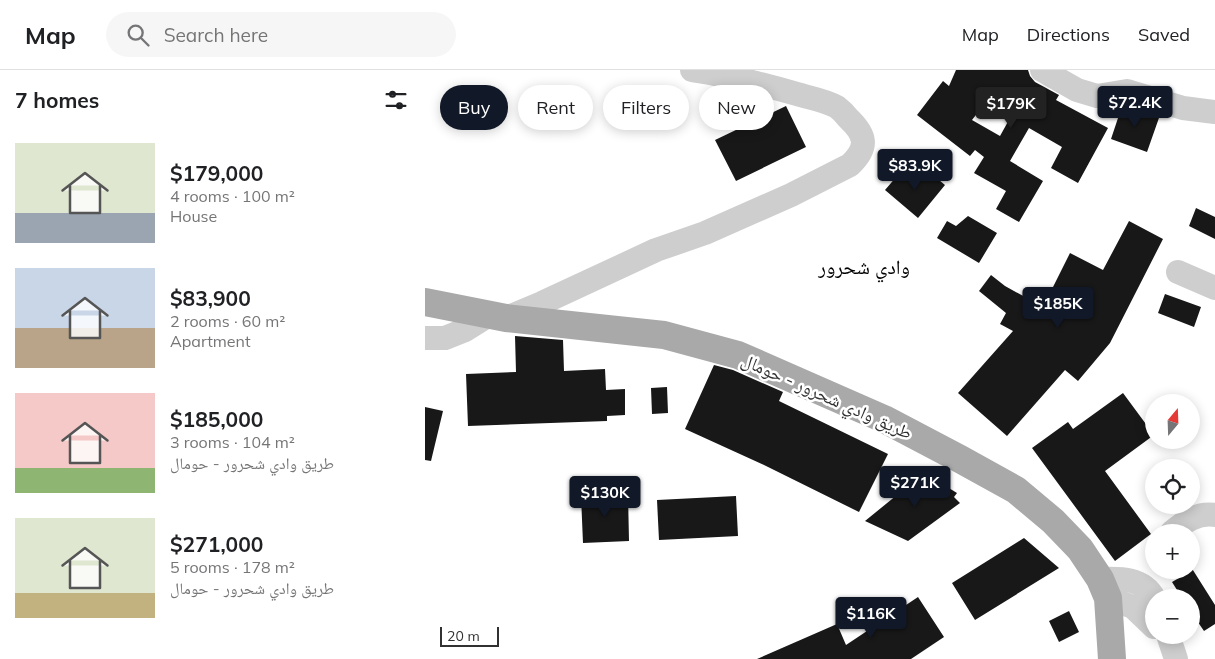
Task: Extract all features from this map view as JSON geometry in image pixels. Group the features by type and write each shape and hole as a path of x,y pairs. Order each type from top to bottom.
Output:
{"main road":[{"name":"طريق وادي شحرور - حومال","path":"425,302 497,316 665,335 738,355 884,419 1016,490 1053,521 1080,549 1104,589 1112,659"}],"street":[{"path":"425,338 445,338 497,316 542,303 656,250 705,233 791,195 850,165 863,150 863,135 838,108 823,101 767,85 692,70"},
{"path":"1042,70 1077,90 1097,96 1127,91 1183,108 1215,112"},
{"path":"1178,272 1215,288"},
{"path":"1183,524 1191,518 1209,514 1215,515"},
{"path":"1145,618 1133,607 1104,589 1122,578 1143,585 1153,586"}],"building":[{"path":"956,70 1028,70 1035,82 1059,95 1056,100 1108,128 1078,183 1051,168 1062,147 1029,128 1010,161 1043,181 1019,222 996,209 1006,191 974,173 984,157 975,150 970,156 917,115 943,81 949,86","holes":["989,98 1015,109 1000,136 972,120"]},
{"path":"1126,105 1160,115 1147,152 1111,139 1122,106"},
{"path":"786,106 806,147 736,181 715,140 736,130 774,130 774,112"},
{"path":"903,169 918,181 927,170 945,185 918,218 885,190"},
{"path":"1196,208 1215,217 1215,239 1189,226"},
{"path":"968,216 997,233 979,263 937,238 947,221 956,226"},
{"path":"1129,221 1163,239 1110,343 1078,381 1065,370 1007,436 958,393 1013,331 1000,324 1006,313 979,291 991,275 1005,286 1043,307 1070,253 1103,270"},
{"path":"1165,294 1201,307 1194,327 1158,313"},
{"path":"515,336 563,340 564,371 605,369 606,390 625,389 625,415 607,416 607,421 468,426 466,374 516,372"},
{"path":"714,365 733,370 783,392 779,401 888,454 859,512 764,465 685,429"},
{"path":"667,387 668,413 652,414 651,388"},
{"path":"1123,393 1145,423 1145,442 1105,471 1145,526 1145,538 1115,561 1032,448 1068,422 1073,429"},
{"path":"425,407 443,411 431,461 425,460"},
{"path":"924,473 957,493 954,497 960,503 908,541 865,521"},
{"path":"628,494 629,541 583,543 581,496"},
{"path":"736,496 738,536 659,540 657,500"},
{"path":"1024,538 1059,568 975,620 952,583"},
{"path":"1177,579 1199,579 1215,605 1215,624 1204,631 1200,625 1200,589 1176,589 1172,582"},
{"path":"918,597 944,637 911,659 757,659 837,624 846,645"},
{"path":"1069,611 1079,632 1059,642 1049,621"}],"district":[{"name":"وادي شحرور","path":"864,266"}]}
